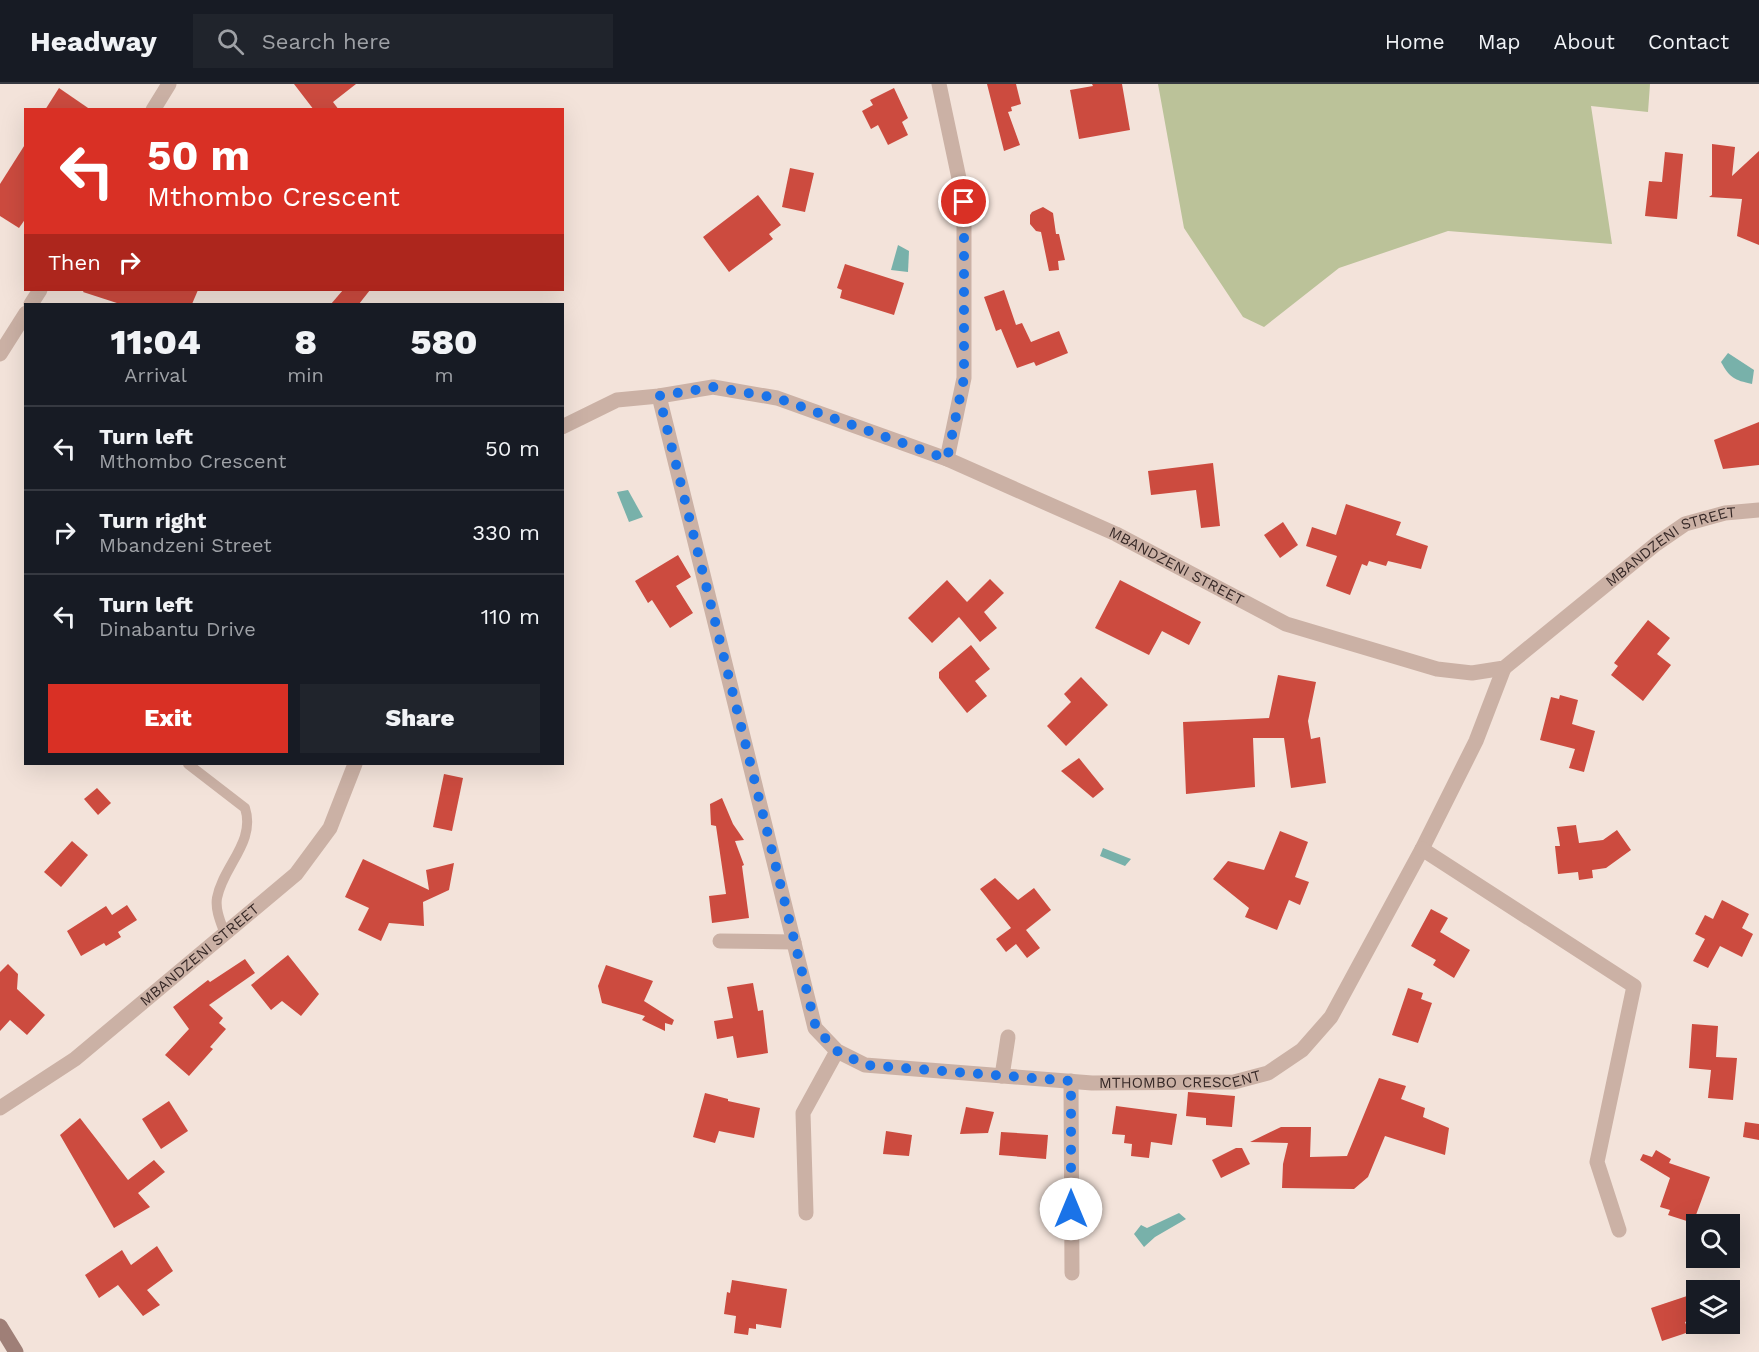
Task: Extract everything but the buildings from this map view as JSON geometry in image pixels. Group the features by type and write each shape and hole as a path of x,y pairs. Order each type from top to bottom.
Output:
{"street":[{"path":"154,108 169,84"},
{"path":"939,84 964,202 964,378 947,459"},
{"path":"0,354 24,316"},
{"name":"MBANDZENI STREET","path":"564,426 617,400 713,387 777,398 947,459 1116,534 1286,624 1437,669 1472,673 1504,668 1656,544 1685,524 1725,513 1759,510"},
{"name":"MTHOMBO CRESCENT","path":"659,396 816,1028 837,1051 865,1065 1092,1083 1234,1082 1268,1072 1302,1050 1331,1017 1422,849 1476,741 1504,668"},
{"name":"MBANDZENI STREET","path":"0,1107 75,1059 296,874 330,828 355,765"},
{"path":"1422,849 1634,987 1597,1162 1619,1230"},
{"path":"720,941 794,942"},
{"path":"1002,1076 1008,1037"},
{"path":"806,1213 803,1113 837,1051"},
{"path":"1071,1081 1072,1274"},
{"path":"0,1326 16,1352"}],"lane":[{"path":"189,765 245,808 249,818 248,829 223,878 216,900 218,915 225,934"}],"green space":[{"path":"1158,84 1650,84 1648,112 1591,106 1612,244 1448,231 1339,268 1264,327 1243,317 1184,228"}],"water":[{"path":"898,245 909,251 908,272 891,270"},
{"path":"1728,353 1754,370 1752,384 1737,380 1727,372 1721,362"},
{"path":"628,490 643,517 629,522 617,492"},
{"path":"1103,848 1131,859 1125,866 1100,856"},
{"path":"1179,1213 1186,1219 1155,1237 1144,1247 1134,1234 1141,1225 1147,1228"}],"route":[{"path":"964,202 964,378 947,459 777,398 713,387 659,396 816,1028 837,1051 865,1065 1071,1081 1071,1209"}]}
